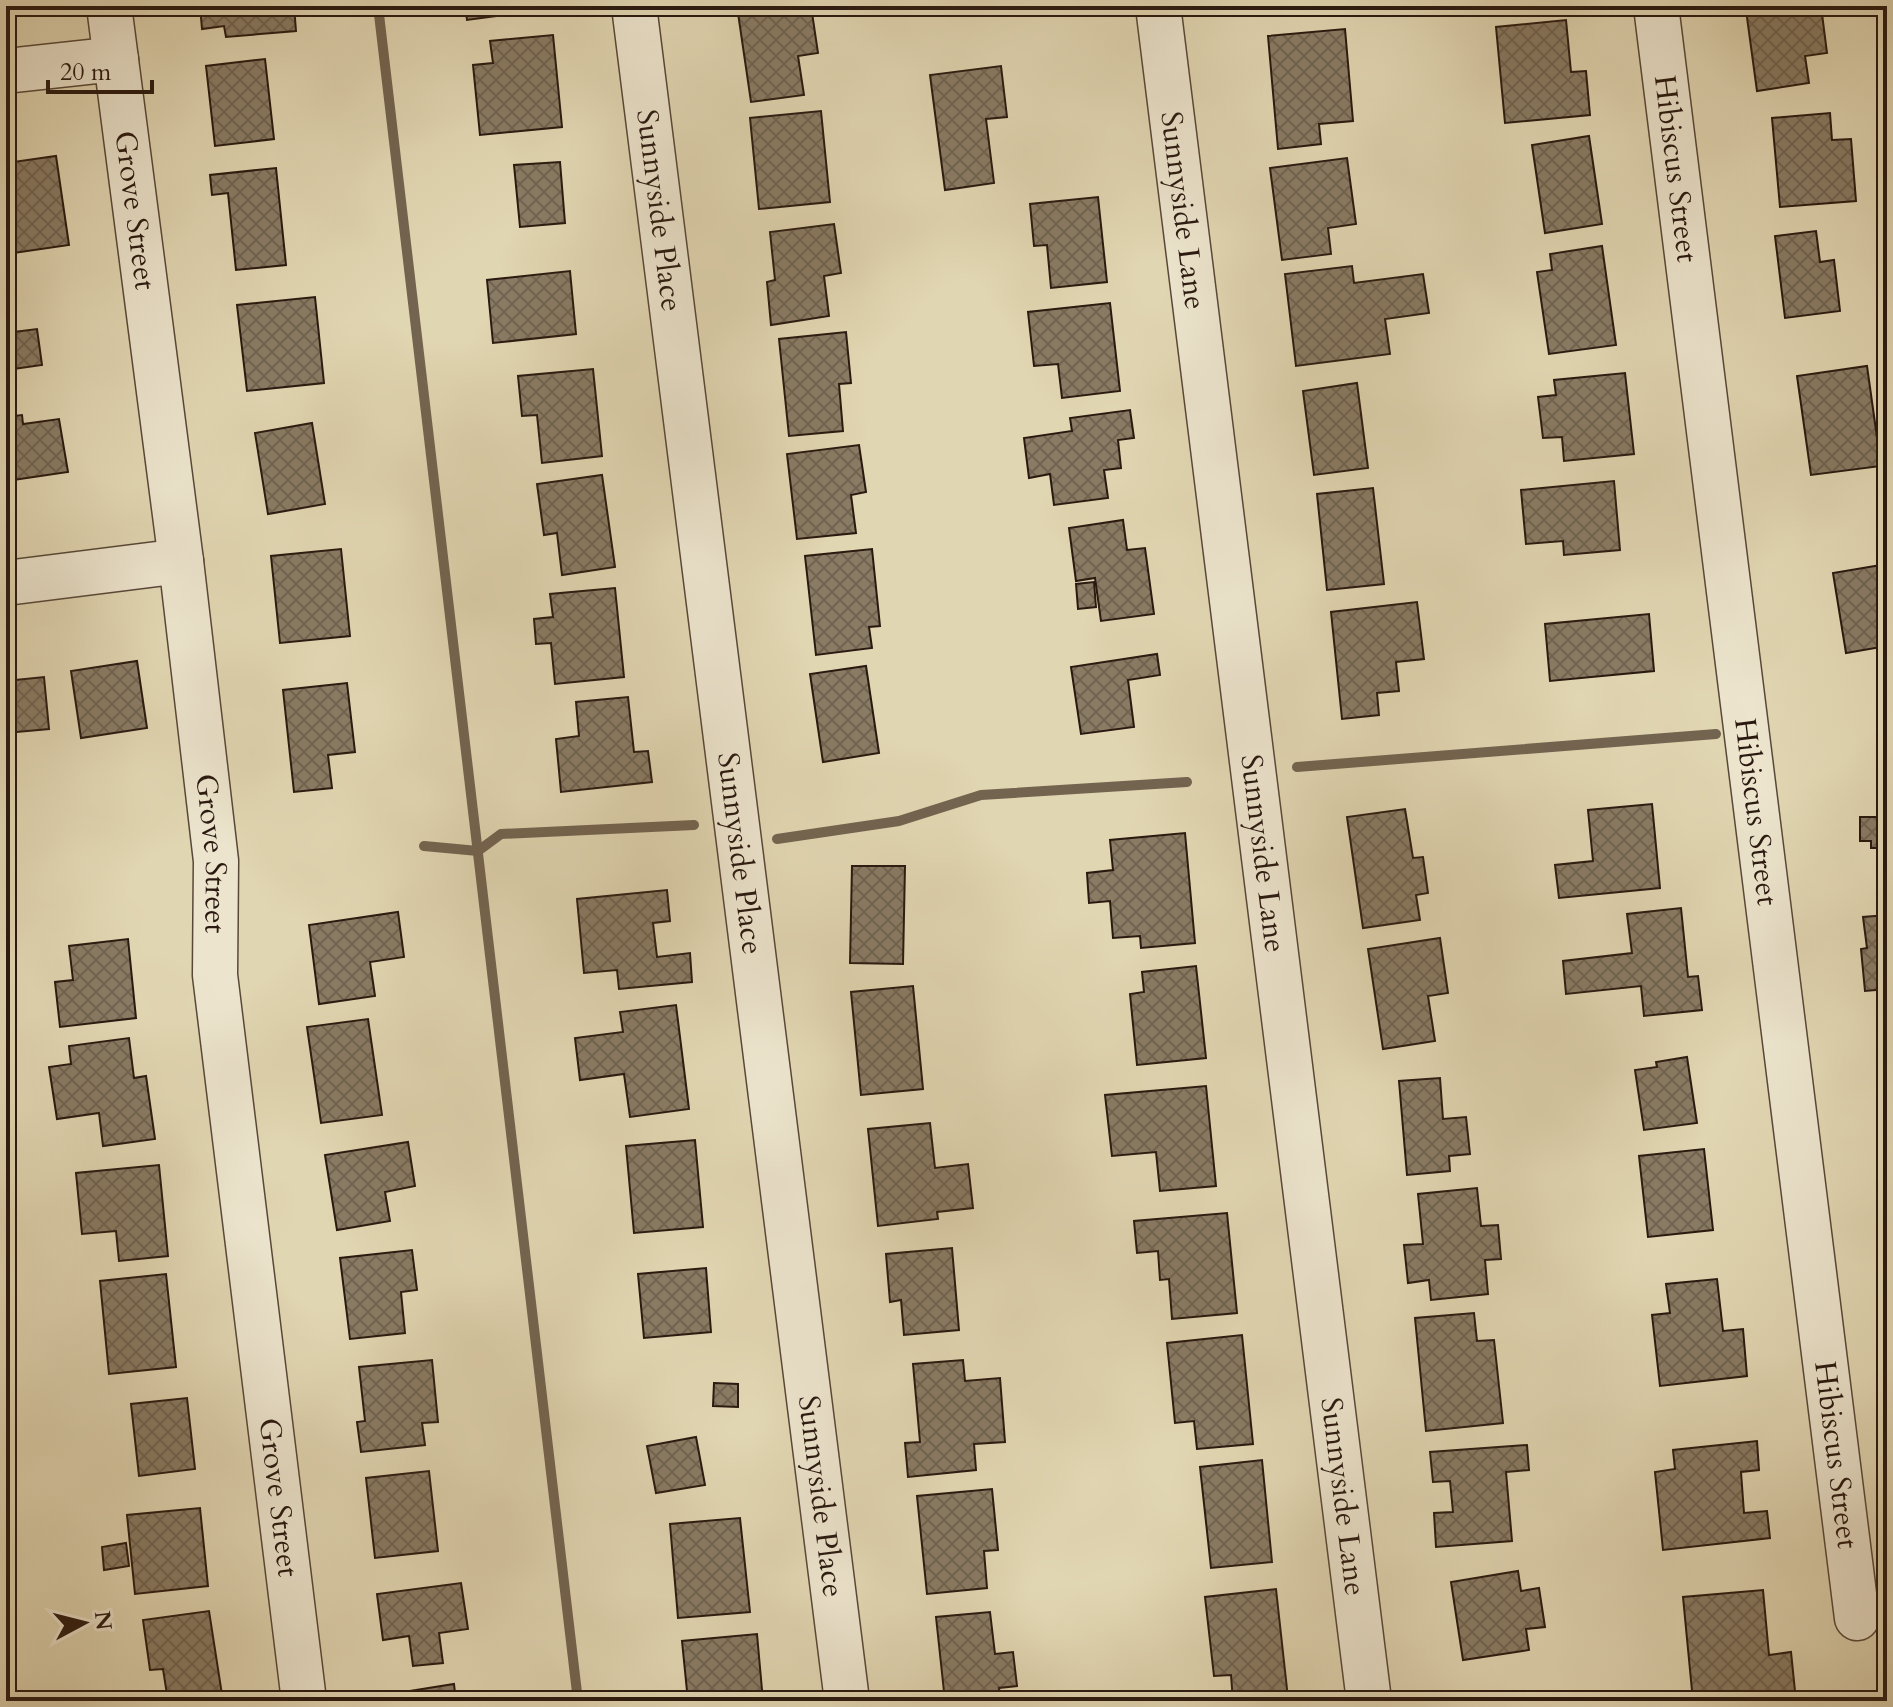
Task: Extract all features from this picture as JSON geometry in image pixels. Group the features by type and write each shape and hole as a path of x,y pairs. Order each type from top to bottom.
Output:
{"street":[{"name":"Grove Street","path":"109,6 181,561 216,861 215,975 304,1701"},
{"name":"Sunnyside Place","path":"634,6 847,1701"},
{"name":"Sunnyside Lane","path":"1158,6 1369,1701"},
{"name":"Hibiscus Street","path":"1656,6 1857,1618"},
{"path":"6,71 116,59"},
{"path":"6,583 181,561"}],"building":[{"path":"200,6 294,6 296,31 226,37 224,26 202,29"},
{"path":"465,6 563,6 564,7 467,20"},
{"path":"811,6 818,53 798,56 804,95 751,102 738,13"},
{"path":"1775,6 1821,6 1827,53 1805,56 1809,83 1757,91 1746,10"},
{"path":"1566,20 1571,72 1586,71 1590,115 1505,123 1496,27"},
{"path":"1345,29 1353,121 1319,124 1321,144 1278,149 1268,36"},
{"path":"553,35 562,127 480,135 473,65 493,63 490,41"},
{"path":"265,59 274,139 215,146 206,66"},
{"path":"1001,66 1007,117 986,119 994,183 945,190 930,75"},
{"path":"821,111 830,202 759,209 750,118"},
{"path":"1830,113 1832,140 1851,139 1856,201 1780,207 1772,118"},
{"path":"1589,136 1602,224 1545,233 1532,145"},
{"path":"56,156 69,245 6,254 6,163"},
{"path":"1347,158 1356,224 1328,228 1331,254 1282,260 1270,168"},
{"path":"560,162 565,223 520,227 514,165"},
{"path":"276,168 286,265 236,270 228,193 212,195 210,175"},
{"path":"1098,197 1107,282 1051,288 1047,245 1034,246 1030,204"},
{"path":"834,224 841,273 824,276 829,316 771,325 767,282 775,280 770,232"},
{"path":"1816,231 1820,262 1834,260 1840,311 1785,318 1775,236"},
{"path":"1602,246 1616,345 1549,354 1537,272 1552,270 1550,254"},
{"path":"1352,266 1354,283 1423,274 1429,313 1385,319 1390,354 1296,366 1285,274"},
{"path":"570,271 576,334 493,343 487,280"},
{"path":"315,297 324,383 247,391 237,305"},
{"path":"1110,303 1120,391 1062,398 1058,364 1034,366 1028,312"},
{"path":"37,329 42,365 6,370 6,333"},
{"path":"846,332 851,383 839,384 843,431 789,436 779,339"},
{"path":"1867,366 1881,466 1811,475 1797,376"},
{"path":"593,369 602,456 542,463 537,415 522,416 518,376"},
{"path":"1625,373 1634,454 1564,461 1562,437 1543,438 1538,397 1556,395 1554,380"},
{"path":"1357,383 1368,468 1314,475 1303,391"},
{"path":"1130,410 1134,438 1118,440 1121,468 1104,470 1108,498 1054,505 1050,474 1029,478 1024,438 1072,431 1070,418"},
{"path":"22,415 23,424 59,419 68,472 6,481 6,417"},
{"path":"312,423 325,504 268,514 255,433"},
{"path":"859,445 866,492 851,495 856,533 797,539 787,454"},
{"path":"602,475 615,567 562,575 557,533 544,535 537,484"},
{"path":"1614,481 1620,550 1564,555 1563,541 1526,544 1521,490"},
{"path":"1373,488 1384,584 1327,590 1317,494"},
{"path":"1123,520 1127,550 1145,548 1154,614 1101,621 1095,578 1076,581 1069,528"},
{"path":"341,549 350,636 280,643 271,556"},
{"path":"872,549 880,626 869,627 872,648 816,655 805,556"},
{"path":"1887,564 1887,646 1846,653 1833,573"},
{"path":"1094,582 1096,607 1078,609 1076,584"},
{"path":"615,588 624,677 555,684 551,643 536,644 534,619 553,617 550,594"},
{"path":"1417,602 1424,659 1396,662 1399,691 1377,693 1379,715 1342,719 1331,612"},
{"path":"1649,614 1654,671 1550,681 1545,624"},
{"path":"1157,654 1160,675 1128,680 1134,727 1081,734 1071,667"},
{"path":"137,661 147,728 81,738 71,671"},
{"path":"866,666 879,753 823,762 810,674"},
{"path":"44,677 49,729 6,733 6,681"},
{"path":"347,683 355,752 328,755 332,788 294,792 283,690"},
{"path":"628,697 634,752 648,751 652,782 561,792 556,739 579,736 576,702"},
{"path":"1652,804 1660,888 1559,898 1555,865 1593,861 1588,810"},
{"path":"1405,809 1413,858 1423,857 1428,893 1416,895 1420,920 1363,928 1347,817"},
{"path":"1860,817 1887,817 1887,848 1871,848 1871,841 1860,841"},
{"path":"1185,833 1195,943 1141,948 1140,936 1113,938 1110,901 1089,903 1087,873 1113,870 1110,840"},
{"path":"852,866 905,866 903,964 850,963"},
{"path":"667,890 670,921 653,923 657,957 690,953 692,982 619,989 617,970 584,973 577,899"},
{"path":"1681,908 1688,977 1698,976 1702,1010 1644,1016 1641,986 1566,994 1563,961 1632,953 1627,914"},
{"path":"398,912 404,957 370,962 375,996 319,1004 309,925"},
{"path":"1887,915 1887,989 1865,991 1861,949 1867,948 1863,917"},
{"path":"1440,938 1448,993 1428,996 1435,1041 1383,1049 1368,949"},
{"path":"128,939 136,1018 60,1027 55,982 73,980 69,946"},
{"path":"1196,966 1206,1058 1137,1065 1130,994 1144,992 1142,972"},
{"path":"913,986 923,1089 861,1095 851,992"},
{"path":"676,1005 689,1109 630,1117 624,1074 580,1080 575,1038 623,1032 620,1012"},
{"path":"368,1019 382,1115 321,1123 307,1027"},
{"path":"129,1038 134,1078 146,1076 155,1139 103,1146 99,1113 57,1119 49,1067 71,1064 69,1046"},
{"path":"1687,1057 1697,1123 1644,1130 1635,1070 1657,1067 1656,1062"},
{"path":"1440,1078 1443,1119 1466,1117 1470,1154 1449,1156 1450,1171 1407,1175 1399,1081"},
{"path":"1206,1086 1216,1186 1160,1191 1156,1152 1112,1156 1105,1095"},
{"path":"930,1123 935,1168 968,1164 973,1208 937,1212 938,1219 878,1226 868,1129"},
{"path":"695,1140 703,1227 634,1233 626,1146"},
{"path":"408,1142 415,1186 385,1192 390,1221 337,1230 325,1155"},
{"path":"1704,1149 1713,1230 1648,1237 1639,1156"},
{"path":"159,1165 168,1256 119,1261 116,1231 82,1234 76,1173"},
{"path":"1477,1188 1481,1226 1498,1225 1501,1259 1485,1260 1488,1294 1431,1300 1429,1280 1408,1283 1404,1245 1423,1244 1418,1194"},
{"path":"1227,1213 1237,1313 1172,1319 1169,1279 1160,1280 1158,1251 1137,1253 1134,1221"},
{"path":"952,1248 959,1330 904,1335 901,1300 890,1302 886,1254"},
{"path":"412,1250 417,1290 401,1292 405,1333 350,1339 340,1258"},
{"path":"706,1268 711,1332 644,1338 638,1274"},
{"path":"166,1274 176,1367 109,1374 100,1281"},
{"path":"1717,1279 1723,1331 1743,1329 1747,1376 1660,1386 1652,1315 1670,1313 1666,1284"},
{"path":"1474,1313 1477,1341 1494,1340 1503,1423 1426,1431 1415,1318"},
{"path":"1242,1335 1253,1444 1197,1449 1194,1421 1175,1423 1167,1343"},
{"path":"432,1360 438,1422 422,1423 425,1445 361,1452 357,1422 365,1421 359,1367"},
{"path":"963,1360 965,1381 1000,1378 1005,1442 974,1444 976,1470 908,1477 905,1443 920,1442 913,1364"},
{"path":"714,1383 738,1384 738,1407 713,1406"},
{"path":"187,1398 195,1469 139,1476 131,1404"},
{"path":"696,1437 705,1485 656,1493 647,1446"},
{"path":"1757,1441 1759,1470 1741,1472 1744,1513 1767,1511 1770,1538 1663,1550 1655,1472 1675,1469 1673,1450"},
{"path":"1527,1445 1529,1470 1506,1472 1512,1541 1436,1547 1434,1513 1453,1512 1450,1481 1433,1482 1430,1452"},
{"path":"1262,1460 1272,1562 1211,1568 1200,1467"},
{"path":"429,1471 438,1551 375,1558 366,1478"},
{"path":"992,1489 998,1550 984,1551 987,1588 927,1594 917,1496"},
{"path":"200,1508 208,1586 135,1594 127,1515"},
{"path":"740,1518 750,1612 678,1618 670,1524"},
{"path":"126,1543 129,1566 104,1570 102,1547"},
{"path":"1518,1571 1521,1591 1539,1588 1545,1627 1526,1629 1529,1650 1463,1660 1451,1582"},
{"path":"461,1583 468,1629 439,1633 443,1663 413,1666 409,1636 383,1640 377,1594"},
{"path":"1276,1589 1288,1698 1233,1701 1231,1675 1214,1676 1205,1597"},
{"path":"1763,1590 1769,1655 1791,1652 1796,1701 1693,1701 1683,1597"},
{"path":"209,1611 223,1701 168,1701 163,1669 150,1670 143,1620"},
{"path":"990,1612 995,1654 1013,1652 1017,1686 999,1688 1001,1701 945,1701 936,1617"},
{"path":"757,1634 763,1701 688,1701 682,1641"},
{"path":"454,1684 456,1701 404,1701 403,1692"}],"waterway":[{"path":"378,6 578,1701"},
{"path":"1297,767 1716,734"},
{"path":"777,839 899,821 981,795 1187,782"},
{"path":"424,846 478,851 501,834 694,825"}]}
